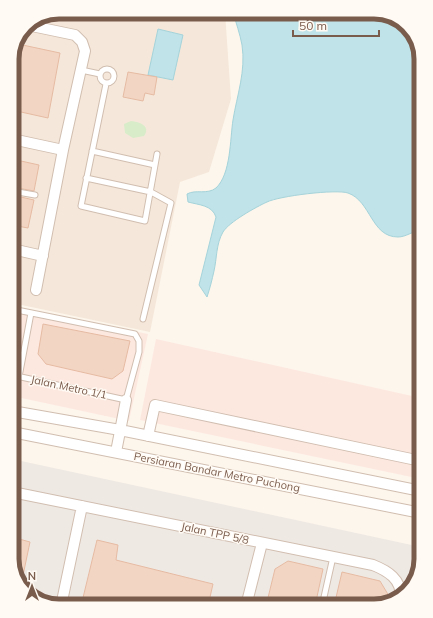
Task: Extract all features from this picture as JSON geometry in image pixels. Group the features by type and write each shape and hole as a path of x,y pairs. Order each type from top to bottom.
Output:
{"street":[{"path":"36,27 75,35 82,42 85,51 63,150 36,290"},
{"path":"19,141 63,150"},
{"path":"19,251 43,256"},
{"path":"116,452 126,400"},
{"path":"148,436 155,405 414,460"},
{"name":"Persiaran Bandar Metro Puchong","path":"19,412 120,430 414,490"},
{"name":"Persiaran Bandar Metro Puchong","path":"19,433 414,512"},
{"name":"Jalan TPP 5/8","path":"19,493 384,569 393,576 399,584 400,590"},
{"path":"62,599 82,506"},
{"path":"248,599 262,543"}],"lane":[{"path":"100,74 106,69 113,71 114,78 106,84"},
{"path":"81,70 100,74"},
{"path":"100,74 100,79 106,84"},
{"path":"106,84 86,178 82,206 141,222 145,221 147,218 157,154"},
{"path":"92,151 155,165"},
{"path":"86,178 151,192 171,202 171,208 144,319"},
{"path":"19,192 34,195"},
{"path":"19,310 134,334 139,341 139,352 126,400"},
{"path":"19,377 31,313"},
{"name":"Jalan Metro 1/1","path":"19,377 126,400"},
{"path":"324,599 334,558"}],"shaded area":[{"path":"58,19 225,19 231,99 209,172 180,182 150,332 19,304 19,56 22,43 26,37 43,22"},
{"path":"19,307 148,334 129,421 19,397"},
{"path":"156,339 414,396 414,478 140,420"},
{"path":"19,461 414,545 413,570 406,584 399,591 380,599 56,599 46,597 34,591 27,584 19,565"}],"green space":[{"path":"131,121 144,125 146,133 144,136 133,138 125,133 124,124"}],"water":[{"path":"235,19 377,19 392,23 404,32 411,43 414,53 414,232 398,237 389,235 382,231 376,225 362,203 356,197 348,193 332,192 295,195 273,200 262,204 243,215 223,232 219,241 214,271 207,297 199,285 216,217 208,208 188,202 187,194 213,190 221,182 225,174 243,64 242,45"},
{"path":"158,29 183,35 173,80 148,75"}],"building":[{"path":"22,45 60,53 48,118 19,112 19,56"},
{"path":"128,72 157,77 154,95 145,93 143,101 123,97"},
{"path":"19,161 39,165 34,191 19,188"},
{"path":"19,197 34,200 28,228 19,226"},
{"path":"43,324 130,341 123,371 112,379 46,364 38,354"},
{"path":"19,539 30,542 23,577 19,565"},
{"path":"97,540 118,545 116,560 213,584 210,599 83,599"},
{"path":"288,561 323,569 317,599 268,599 275,569"},
{"path":"342,572 380,581 389,596 380,599 336,599"}]}
